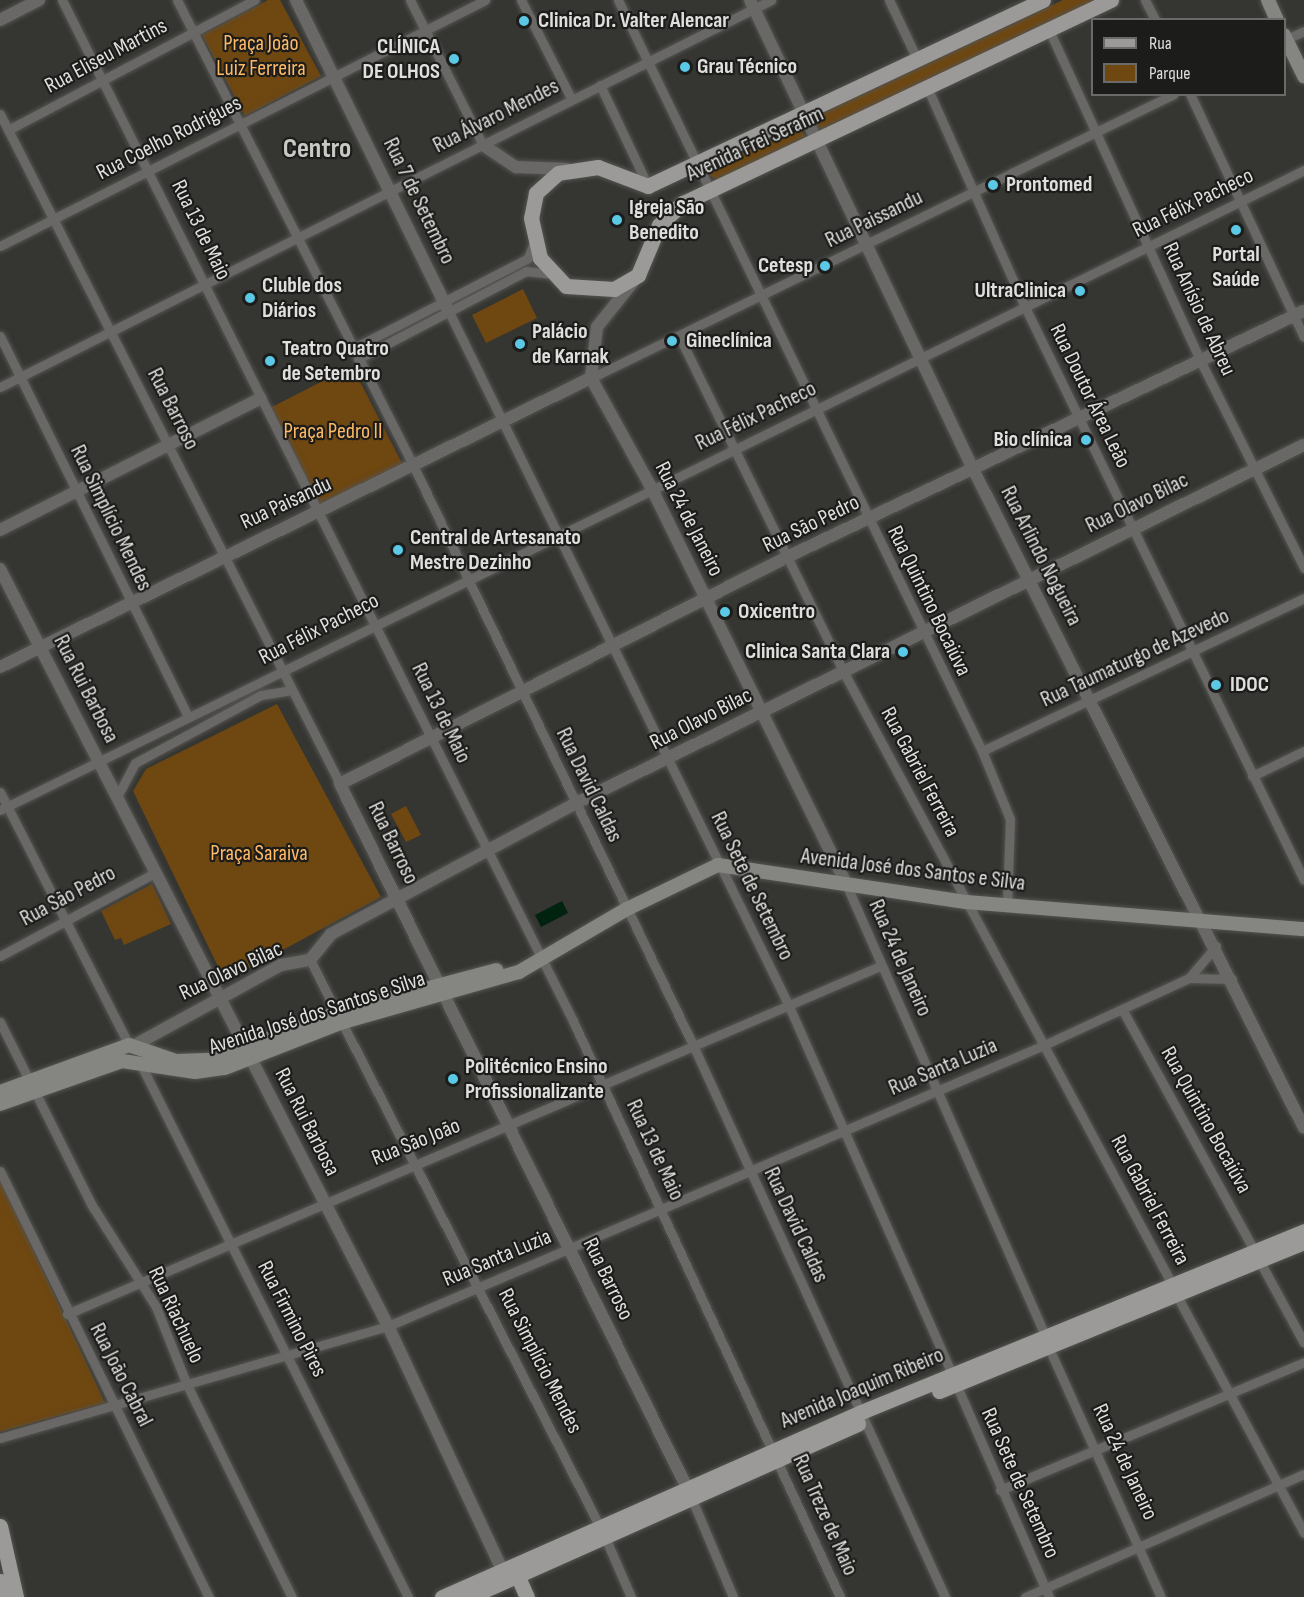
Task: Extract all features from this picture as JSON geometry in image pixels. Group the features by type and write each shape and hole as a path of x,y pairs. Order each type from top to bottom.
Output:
{"main road":[{"name":"Avenida Frei Serafim","path":"638,275 668,212 707,191 1111,0"},
{"path":"1268,0 1276,18"},
{"name":"Avenida Frei Serafim","path":"648,186 1039,1"},
{"path":"1286,40 1304,76"},
{"path":"638,275 599,291 566,286 549,274 534,242 537,193 558,174 577,167 614,171 648,186"},
{"name":"Avenida José dos Santos e Silva","path":"0,1092 31,1087 107,1064 139,1061 195,1072 341,1017 442,989 519,972 627,909 718,866 967,902 1304,929"},
{"name":"Avenida José dos Santos e Silva","path":"0,1104 31,1087 131,1045 187,1063 248,1052"},
{"name":"Avenida Joaquim Ribeiro","path":"469,1597 509,1582 602,1530 863,1416 1257,1255 1304,1231"},
{"name":"Avenida Joaquim Ribeiro","path":"1257,1255 1304,1242"},
{"path":"0,1526 16,1597"},
{"path":"0,1581 3,1597"},
{"path":"509,1582 527,1597"},
{"name":"Avenida Joaquim Ribeiro","path":"442,1597 509,1582"}],"street":[{"path":"0,20 39,0"},
{"name":"Rua 13 de Maio","path":"62,0 102,81 151,171 261,398 489,852 662,1210 776,1455"},
{"name":"Rua David Caldas","path":"177,0 352,349 413,465 693,1045 945,1597"},
{"name":"Rua Eliseu Martins","path":"8,130 255,0"},
{"name":"Rua 7 de Setembro","path":"296,0 335,74 446,306 505,420"},
{"path":"410,0 483,145 516,167 577,167"},
{"name":"Rua Coelho Rodrigues","path":"0,246 151,171 335,74 485,0"},
{"path":"521,0 572,100"},
{"name":"Rua Quintino Bocaiúva","path":"618,0 707,191 982,751 1010,819 1007,904"},
{"name":"Rua Álvaro Mendes","path":"0,387 572,100 752,4 771,0"},
{"path":"889,0 917,59"},
{"path":"1145,0 1154,18"},
{"name":"Rua Arlindo Nogueira","path":"752,4 921,355 973,469 1216,946 1304,1128"},
{"name":"Rua Anísio de Abreu","path":"1049,30 1200,360 1304,568"},
{"path":"1286,38 1304,31"},
{"path":"600,85 648,186"},
{"name":"Rua Doutor Área Leão","path":"927,87 977,190 1025,307 1304,880"},
{"name":"Rua Paissandu","path":"591,378 1170,96"},
{"path":"1191,96 1299,313 1304,337"},
{"name":"Rua Barroso","path":"0,114 340,784 510,1125 689,1492 733,1597"},
{"path":"614,171 636,162"},
{"name":"Rua Félix Pacheco","path":"4,809 651,487 734,450 921,355 1025,307 1304,170"},
{"path":"358,359 404,335 491,276 528,258 534,242"},
{"path":"352,349 399,325 497,287 533,269 549,274"},
{"path":"591,378 597,327 638,275"},
{"path":"491,276 497,287"},
{"name":"Rua São Pedro","path":"340,784 787,558 1299,313"},
{"path":"399,325 404,335"},
{"name":"Rua Simplício Mendes","path":"0,336 188,717"},
{"name":"Rua Gabriel Ferreira","path":"679,336 843,671 1304,1533"},
{"path":"368,340 374,351"},
{"name":"Rua Paisandu","path":"0,667 591,378"},
{"name":"Rua 24 de Janeiro","path":"591,378 651,487 846,884 880,966 1161,1597"},
{"path":"0,530 261,398"},
{"name":"Rua Sete de Setembro","path":"505,420 615,644 718,866 788,1004 846,1131 1000,1490 1049,1597"},
{"name":"Rua Olavo Bilac","path":"131,1045 220,995 292,960 310,960 331,934 399,901 576,803 669,760 922,629 1304,445"},
{"name":"Rua Rui Barbosa","path":"0,569 118,795 155,873 220,995 388,1326 509,1582"},
{"name":"Rua Taumaturgo de Azevedo","path":"982,751 1304,598"},
{"path":"118,795 135,763 261,695 291,690"},
{"path":"1252,776 1304,751"},
{"path":"0,792 4,809 131,1045"},
{"name":"Rua São Pedro","path":"0,956 155,873"},
{"name":"Rua Santa Luzia","path":"0,1438 290,1357 388,1326 480,1285 751,1174 1044,1045 1189,978 1216,946"},
{"name":"Rua Simplício Mendes","path":"310,960 480,1285 602,1530 631,1597"},
{"name":"Rua São João","path":"67,1314 324,1200 418,1164 880,966"},
{"name":"Rua Santa Luzia","path":"1189,978 1232,980"},
{"name":"Rua Quintino Bocaiúva","path":"1122,1009 1304,1343"},
{"name":"Rua Riachuelo","path":"0,1022 91,1204 142,1282 187,1385 292,1597"},
{"name":"Rua Firmino Pires","path":"139,1061 290,1357 408,1597"},
{"name":"Rua João Cabral","path":"0,1171 67,1314 116,1406 209,1597"},
{"path":"1000,1490 1304,1362"},
{"name":"Rua Treze de Maio","path":"776,1455 840,1597"},
{"path":"1025,1597 1304,1474"}],"green space":[{"name":"Praça João Luiz Ferreira","path":"268,0 280,0 321,76 245,116 202,35"},
{"path":"1063,0 1100,0 820,134 812,118"},
{"path":"800,128 806,137 717,181 704,170"},
{"path":"523,289 537,318 486,343 472,315"},
{"name":"Praça Pedro II","path":"352,366 404,467 320,508 268,409"},
{"name":"Praça Saraiva","path":"277,704 381,897 225,981 133,791 146,769"},
{"path":"406,806 421,835 406,842 391,814"},
{"path":"152,884 171,924 124,945 121,938 115,940 101,911"},
{"path":"0,1179 105,1403 0,1432"}],"shaded area":[{"path":"562,901 568,913 541,927 535,915"}],"place":[{"name":"Clinica Dr. Valter Alencar","path":"524,21"},
{"name":"CLÍNICA DE OLHOS","path":"454,59"},
{"name":"Grau Técnico","path":"685,67"},
{"name":"Prontomed","path":"993,185"},
{"name":"Igreja São Benedito","path":"617,220"},
{"name":"Portal Saúde","path":"1236,230"},
{"name":"Cetesp","path":"825,266"},
{"name":"UltraClinica","path":"1080,291"},
{"name":"Cluble dos Diários","path":"250,298"},
{"name":"Gineclínica","path":"672,341"},
{"name":"Palácio de Karnak","path":"520,344"},
{"name":"Teatro Quatro de Setembro","path":"270,361"},
{"name":"Bio clínica","path":"1086,440"},
{"name":"Central de Artesanato Mestre Dezinho","path":"398,550"},
{"name":"Oxicentro","path":"725,612"},
{"name":"Clinica Santa Clara","path":"903,652"},
{"name":"IDOC","path":"1216,685"},
{"name":"Politécnico Ensino Profissionalizante","path":"453,1079"}],"district":[{"name":"Centro","path":"317,149"}]}
